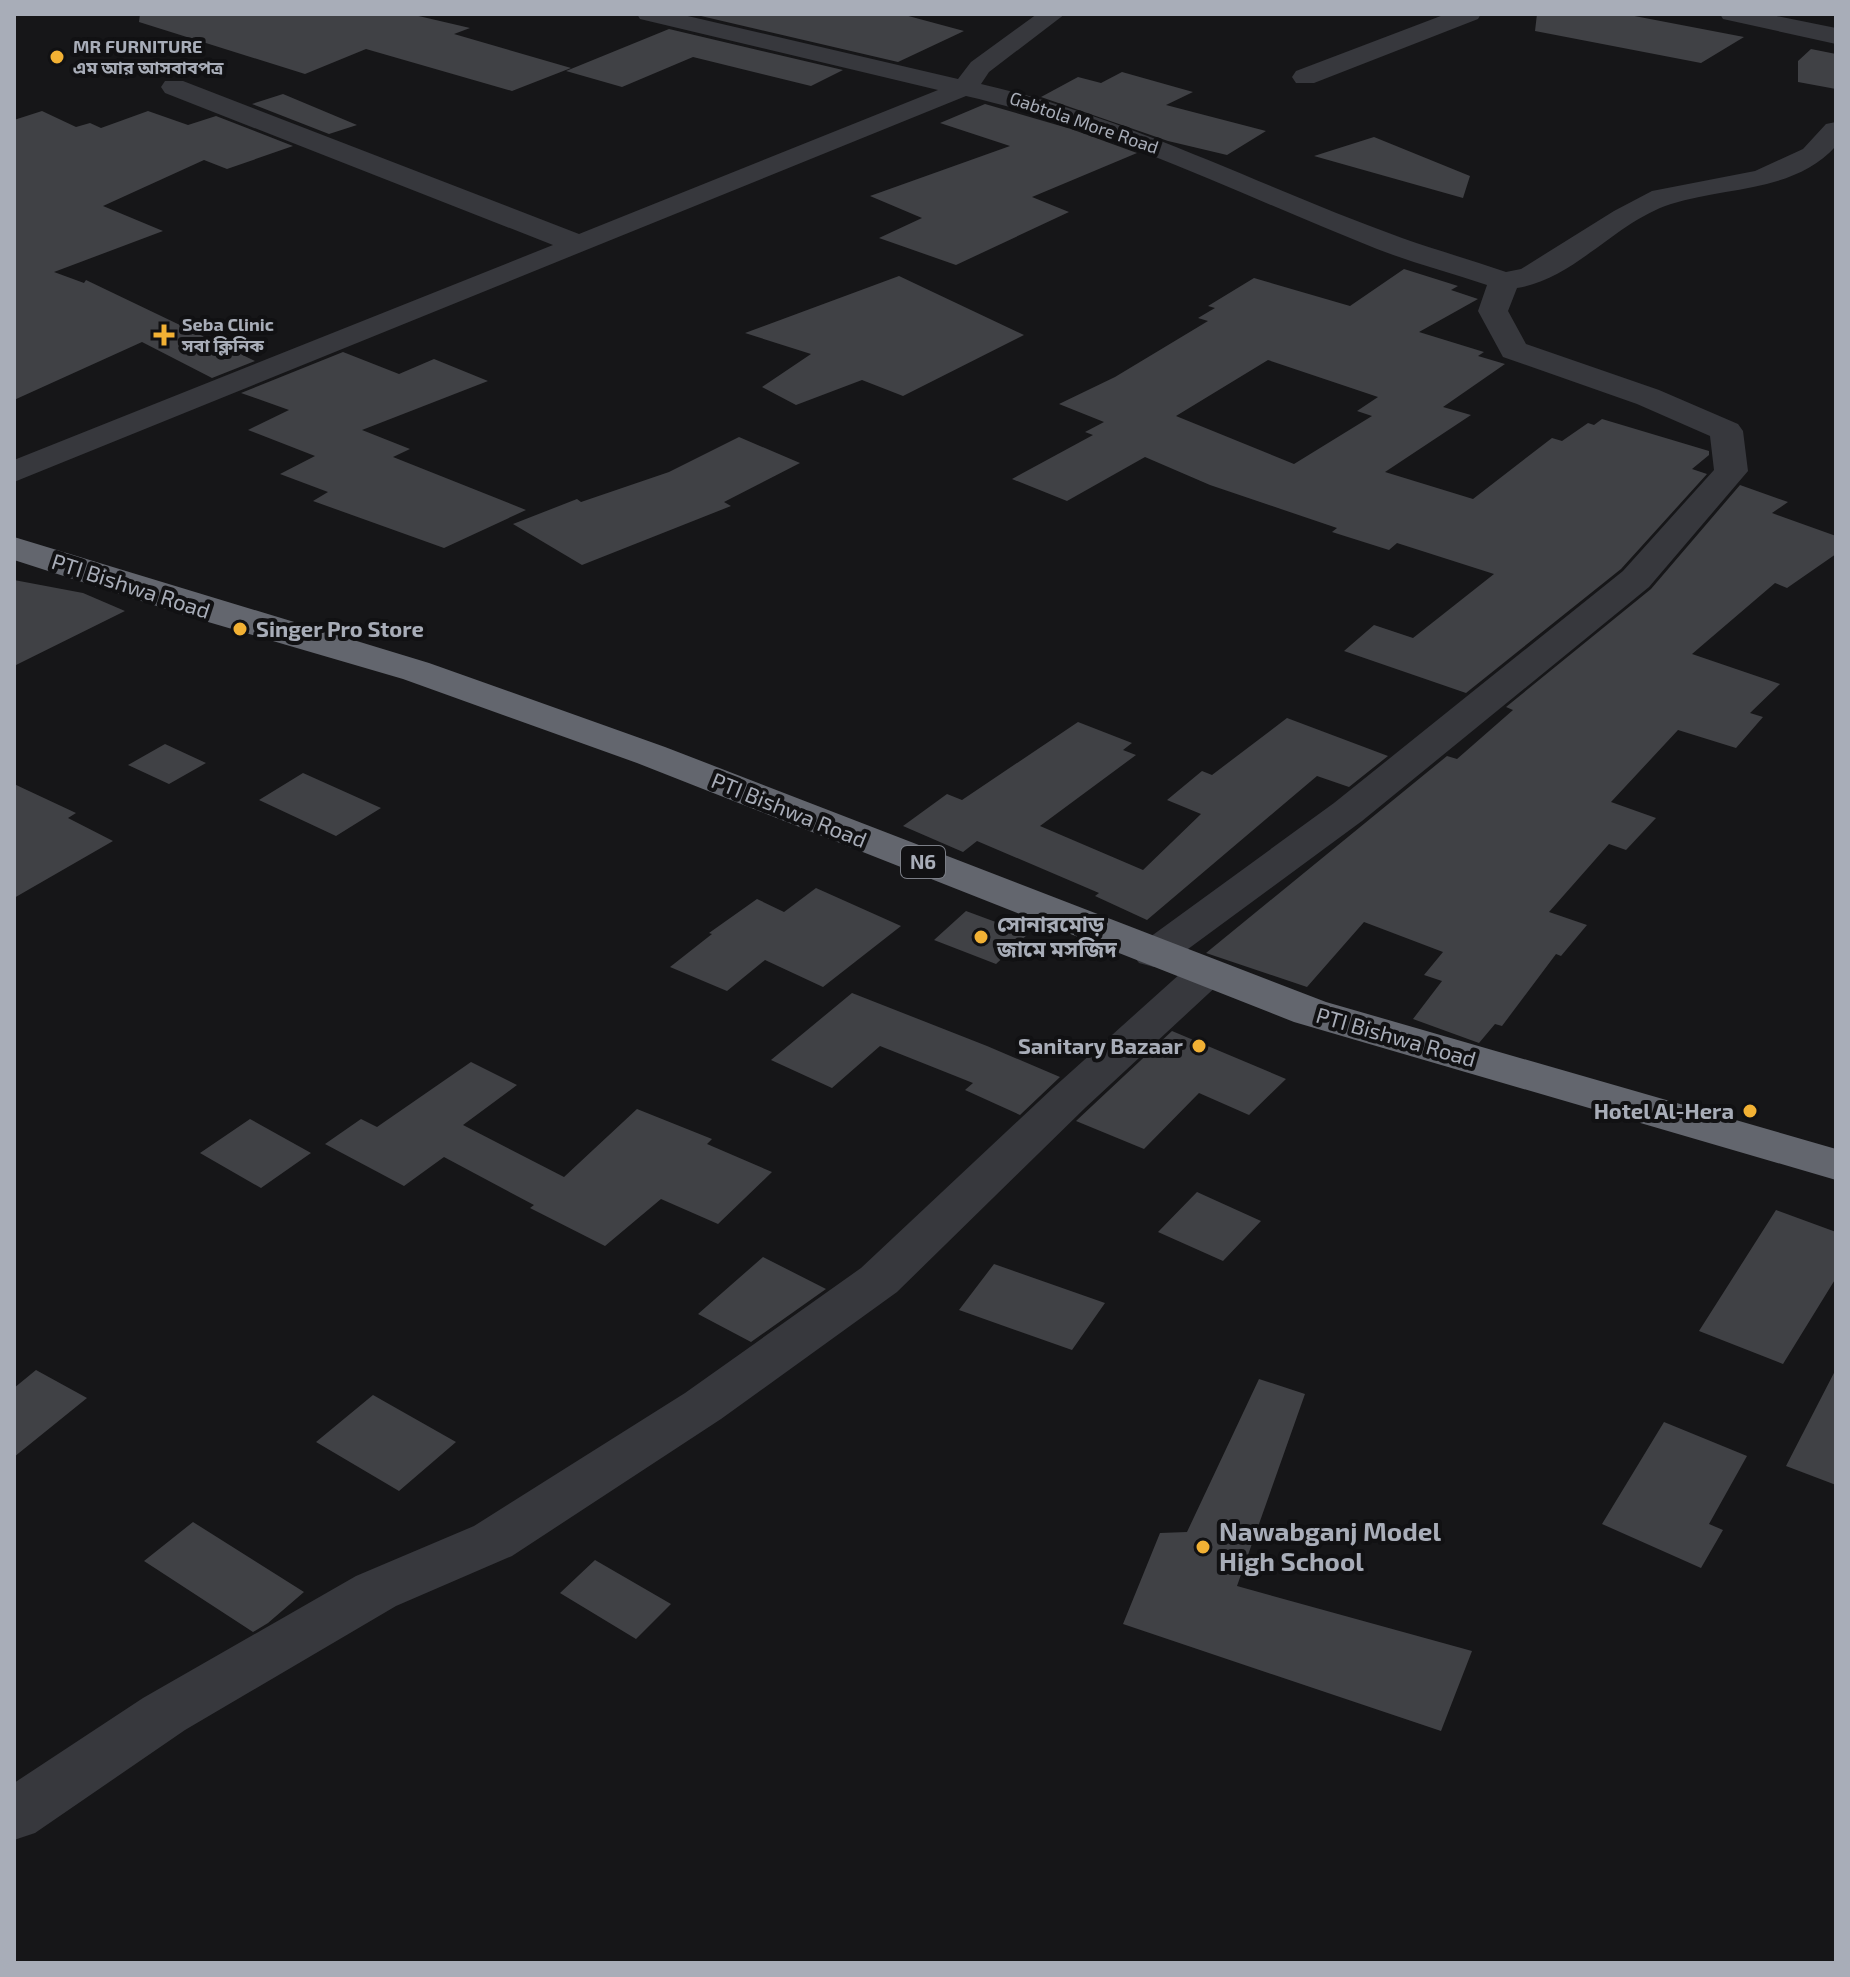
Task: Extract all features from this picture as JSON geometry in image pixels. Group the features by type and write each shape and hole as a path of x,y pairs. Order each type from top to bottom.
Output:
{"highway":[{"name":"PTI Bishwa Road","path":"14,548 204,609 416,671 651,755 1154,954 1310,1012 1836,1165"}],"street":[{"path":"649,14 807,53 933,79 973,77"},
{"path":"14,451 361,321 973,77 1053,14"},
{"path":"1305,77 1469,14"},
{"path":"1732,14 1836,36"},
{"path":"1398,17 1436,27"},
{"name":"Gabtola More Road","path":"973,77 1105,127 1391,244 1504,281"},
{"path":"174,87 566,240 933,79"},
{"path":"1154,954 1348,812 1636,579 1731,471 1726,431 1648,397 1514,350 1493,311 1504,281 1530,277 1624,217 1662,197 1763,178 1813,155 1836,130"},
{"path":"14,472 361,321"},
{"path":"14,1815 164,1714 376,1591 493,1541 703,1406 879,1280 1069,1098 1206,973"}],"building":[{"path":"140,14 410,14 470,28 454,34 571,68 512,91 366,49 305,74 139,22"},
{"path":"901,14 964,31 898,62 701,16"},
{"path":"1537,14 1624,14 1744,37 1701,63 1535,31"},
{"path":"669,29 843,70 811,86 693,57 622,87 566,71"},
{"path":"1811,49 1836,54 1836,89 1798,82 1798,61"},
{"path":"1122,72 1193,92 1166,105 1266,131 1227,155 1168,141 1041,97 1078,77 1101,83"},
{"path":"283,94 357,125 329,134 252,104"},
{"path":"985,104 1071,129 1137,153 1032,197 1069,212 956,265 879,238 922,218 870,196 1010,146 940,123"},
{"path":"42,111 76,127 90,123 101,128 148,111 188,125 216,116 293,146 227,169 204,160 103,206 163,231 54,272 84,283 86,280 255,361 212,378 142,342 14,400 14,120"},
{"path":"1374,137 1470,176 1463,198 1314,156"},
{"path":"1404,269 1458,286 1451,290 1478,299 1419,332 1484,352 1478,356 1505,364 1443,407 1471,415 1385,472 1473,499 1552,438 1562,441 1588,423 1594,425 1602,419 1709,451 1709,455 1692,469 1707,474 1621,569 1466,693 1344,651 1374,625 1413,638 1494,574 1397,543 1389,550 1332,532 1337,528 1210,485 1145,457 1067,501 1012,479 1093,435 1085,432 1104,422 1059,404 1115,377 1208,321 1198,318 1215,308 1208,306 1254,278 1350,306","holes":["1268,360 1378,397 1357,411 1372,416 1294,464 1176,416"]},
{"path":"899,276 1024,335 903,396 862,380 796,405 762,387 811,354 745,333"},
{"path":"343,352 399,374 434,359 488,381 362,430 410,449 393,457 526,510 444,548 313,501 328,492 280,474 315,456 248,430 289,410 241,393"},
{"path":"739,437 800,463 724,502 731,506 582,565 513,524 577,499 581,502 669,472"},
{"path":"1740,485 1788,502 1772,513 1836,536 1836,554 1787,588 1775,583 1692,654 1780,684 1750,713 1763,717 1736,748 1678,730 1611,802 1656,818 1626,850 1609,844 1549,912 1587,925 1561,956 1556,954 1502,1026 1495,1024 1479,1043 1413,1019 1442,981 1424,975 1443,952 1364,922 1307,987 1206,953 1447,756 1457,759 1513,710 1506,707 1651,589"},
{"path":"14,580 83,593 125,611 14,666"},
{"path":"1287,718 1388,756 1349,787 1317,776 1147,920 1095,896 1099,893 977,841 963,852 903,826 947,794 962,800 1078,722 1132,743 1123,750 1136,755 1040,826 1143,870 1201,814 1167,800 1202,771 1212,775"},
{"path":"165,744 206,763 169,784 128,765"},
{"path":"303,773 381,808 336,836 259,800"},
{"path":"14,784 76,813 68,818 113,841 14,898"},
{"path":"816,888 901,926 823,987 765,960 727,991 670,967 712,934 709,933 757,899 784,912"},
{"name":"সোনারমোড় জামে মসজিদ","path":"966,911 1028,934 996,964 934,940"},
{"path":"852,993 1060,1077 1020,1115 965,1090 973,1083 880,1046 832,1088 771,1060"},
{"path":"1172,1031 1286,1079 1249,1115 1199,1093 1144,1149 1076,1121"},
{"path":"471,1062 517,1085 463,1125 564,1177 637,1109 712,1139 707,1144 772,1172 718,1224 661,1199 605,1246 530,1208 534,1205 444,1157 404,1186 325,1144 361,1119 377,1127"},
{"path":"250,1119 311,1153 261,1188 200,1153"},
{"path":"1197,1192 1261,1221 1223,1261 1158,1232"},
{"path":"1776,1210 1836,1232 1836,1278 1783,1364 1699,1331"},
{"path":"763,1257 826,1289 751,1342 698,1314"},
{"path":"994,1264 1105,1303 1072,1350 959,1310"},
{"path":"1836,1369 1836,1485 1786,1466"},
{"path":"36,1370 87,1398 14,1457 14,1388"},
{"name":"Nawabganj Model High School","path":"1259,1379 1305,1394 1237,1586 1472,1651 1441,1731 1123,1624 1160,1533 1187,1532"},
{"path":"373,1395 456,1442 399,1491 316,1442"},
{"path":"1664,1422 1747,1456 1709,1524 1723,1530 1701,1568 1602,1524"},
{"path":"193,1522 304,1592 253,1632 144,1561"},
{"path":"595,1560 671,1604 636,1639 560,1593"}],"place":[{"name":"MR FURNITURE এম আর আসবাবপত্র","path":"57,57"},
{"name":"Seba Clinic সবা ক্লিনিক","path":"164,335"},
{"name":"Singer Pro Store","path":"240,629"},
{"name":"সোনারমোড় জামে মসজিদ","path":"981,937"},
{"name":"Sanitary Bazaar","path":"1199,1046"},
{"name":"Hotel Al-Hera","path":"1750,1111"},
{"name":"Nawabganj Model High School","path":"1203,1547"}]}
